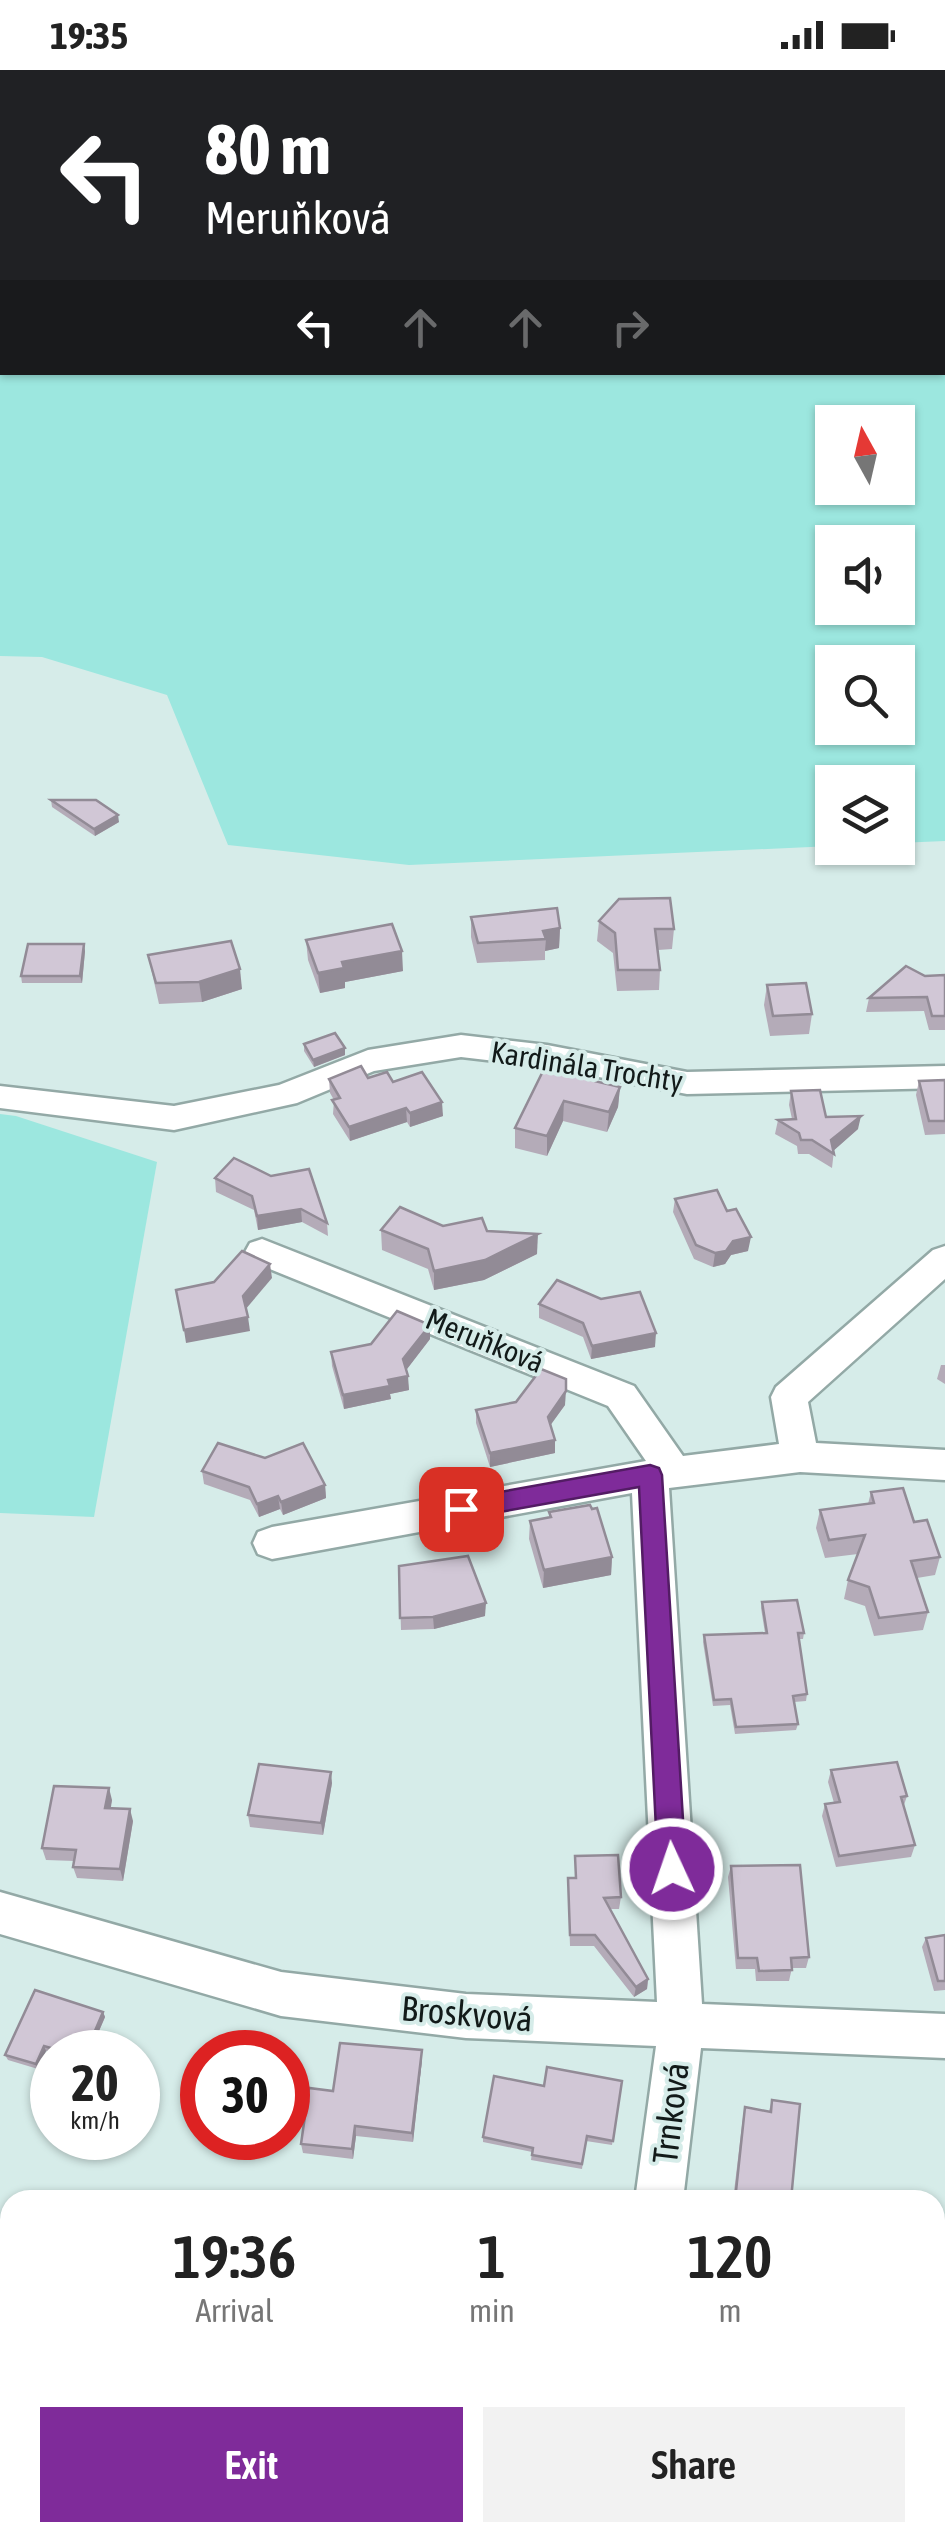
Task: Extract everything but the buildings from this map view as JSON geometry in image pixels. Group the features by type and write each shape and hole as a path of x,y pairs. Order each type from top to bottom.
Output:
{"street":[{"name":"Kardinála Trochty","path":"0,1096 174,1118 286,1095 368,1061 461,1046 547,1056 687,1083 945,1077"},
{"name":"Meruňková","path":"262,1252 622,1396 662,1473"},
{"path":"800,1457 789,1397 945,1259"},
{"path":"272,1544 662,1473 800,1457 945,1465"},
{"name":"Trnková","path":"660,2190 681,2026 662,1473"},
{"name":"Broskvová","path":"0,1913 281,1994 466,2016 945,2036"}],"shaded area":[{"path":"0,375 945,375 945,841 915,842 915,765 815,765 815,847 409,865 228,845 167,695 42,657 0,656"},
{"path":"0,1114 157,1162 94,1517 0,1513"}],"route":[{"path":"461,1509 650,1475 672,1869"}]}
